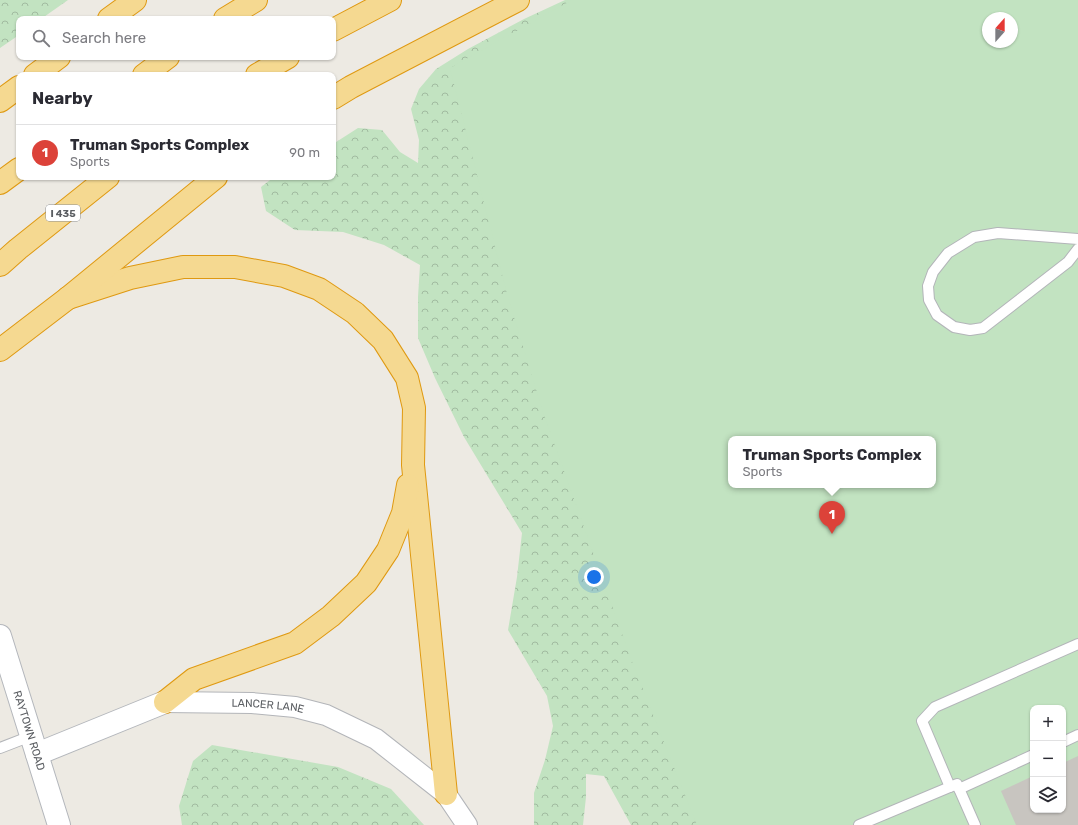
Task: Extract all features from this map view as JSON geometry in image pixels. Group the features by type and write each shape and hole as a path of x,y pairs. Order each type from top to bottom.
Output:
{"highway":[{"path":"114,16 135,0"},
{"path":"230,16 256,0"},
{"path":"336,28 390,0"},
{"path":"342,93 514,2"},
{"path":"39,72 55,60"},
{"path":"148,72 164,60"},
{"path":"262,72 283,60"},
{"path":"0,101 16,89"},
{"path":"0,183 16,171"},
{"name":"I 435","path":"0,265 104,180"},
{"path":"0,350 68,298 212,180"},
{"path":"68,298 130,278 183,267 235,267 284,276 319,289 355,313 383,340 407,378 414,408 413,464 446,794"},
{"path":"165,702 194,679 295,643 332,616 366,583 388,550 403,513 413,464"}],"main road":[{"name":"RAYTOWN ROAD","path":"0,636 59,825"},
{"name":"LANCER LANE","path":"34,745 165,702"}],"street":[{"name":"LANCER LANE","path":"165,702 252,703 295,707 326,715 376,739 446,794 467,825"}],"lane":[{"path":"1078,239 998,233 974,237 948,253 933,272 928,286 929,300 937,315 954,327 970,330 983,328 1068,262 1078,249"},
{"path":"975,825 922,721 935,706 1078,644"},
{"path":"1065,741 1078,735"},
{"path":"0,748 34,745"},
{"path":"859,825 955,788 1030,756"}],"green space":[{"path":"0,0 68,0 45,16 16,16 16,37 0,48"},
{"path":"565,0 1078,0 712,325 760,825 631,825 604,776 586,774 586,797 583,825 534,825 534,793 545,760 553,726 547,696 508,630 517,577 522,533 464,437 435,378 418,338 420,265 384,245 343,232 295,230 266,211 261,187 270,180 336,180 336,142 358,128 382,130 400,152 418,163 419,140 411,109 419,89 436,69 468,49 524,19"},
{"path":"572,0 1078,0 1078,825 697,825 631,659 542,409 507,294 450,68"},
{"path":"212,745 338,767 391,789 424,825 182,825 179,806 193,761"}],"building":[{"path":"1078,756 1078,825 1016,825 1001,791 1030,777 1030,813 1066,813 1066,762"}],"place":[{"name":"Truman Sports Complex","path":"832,534"}]}
